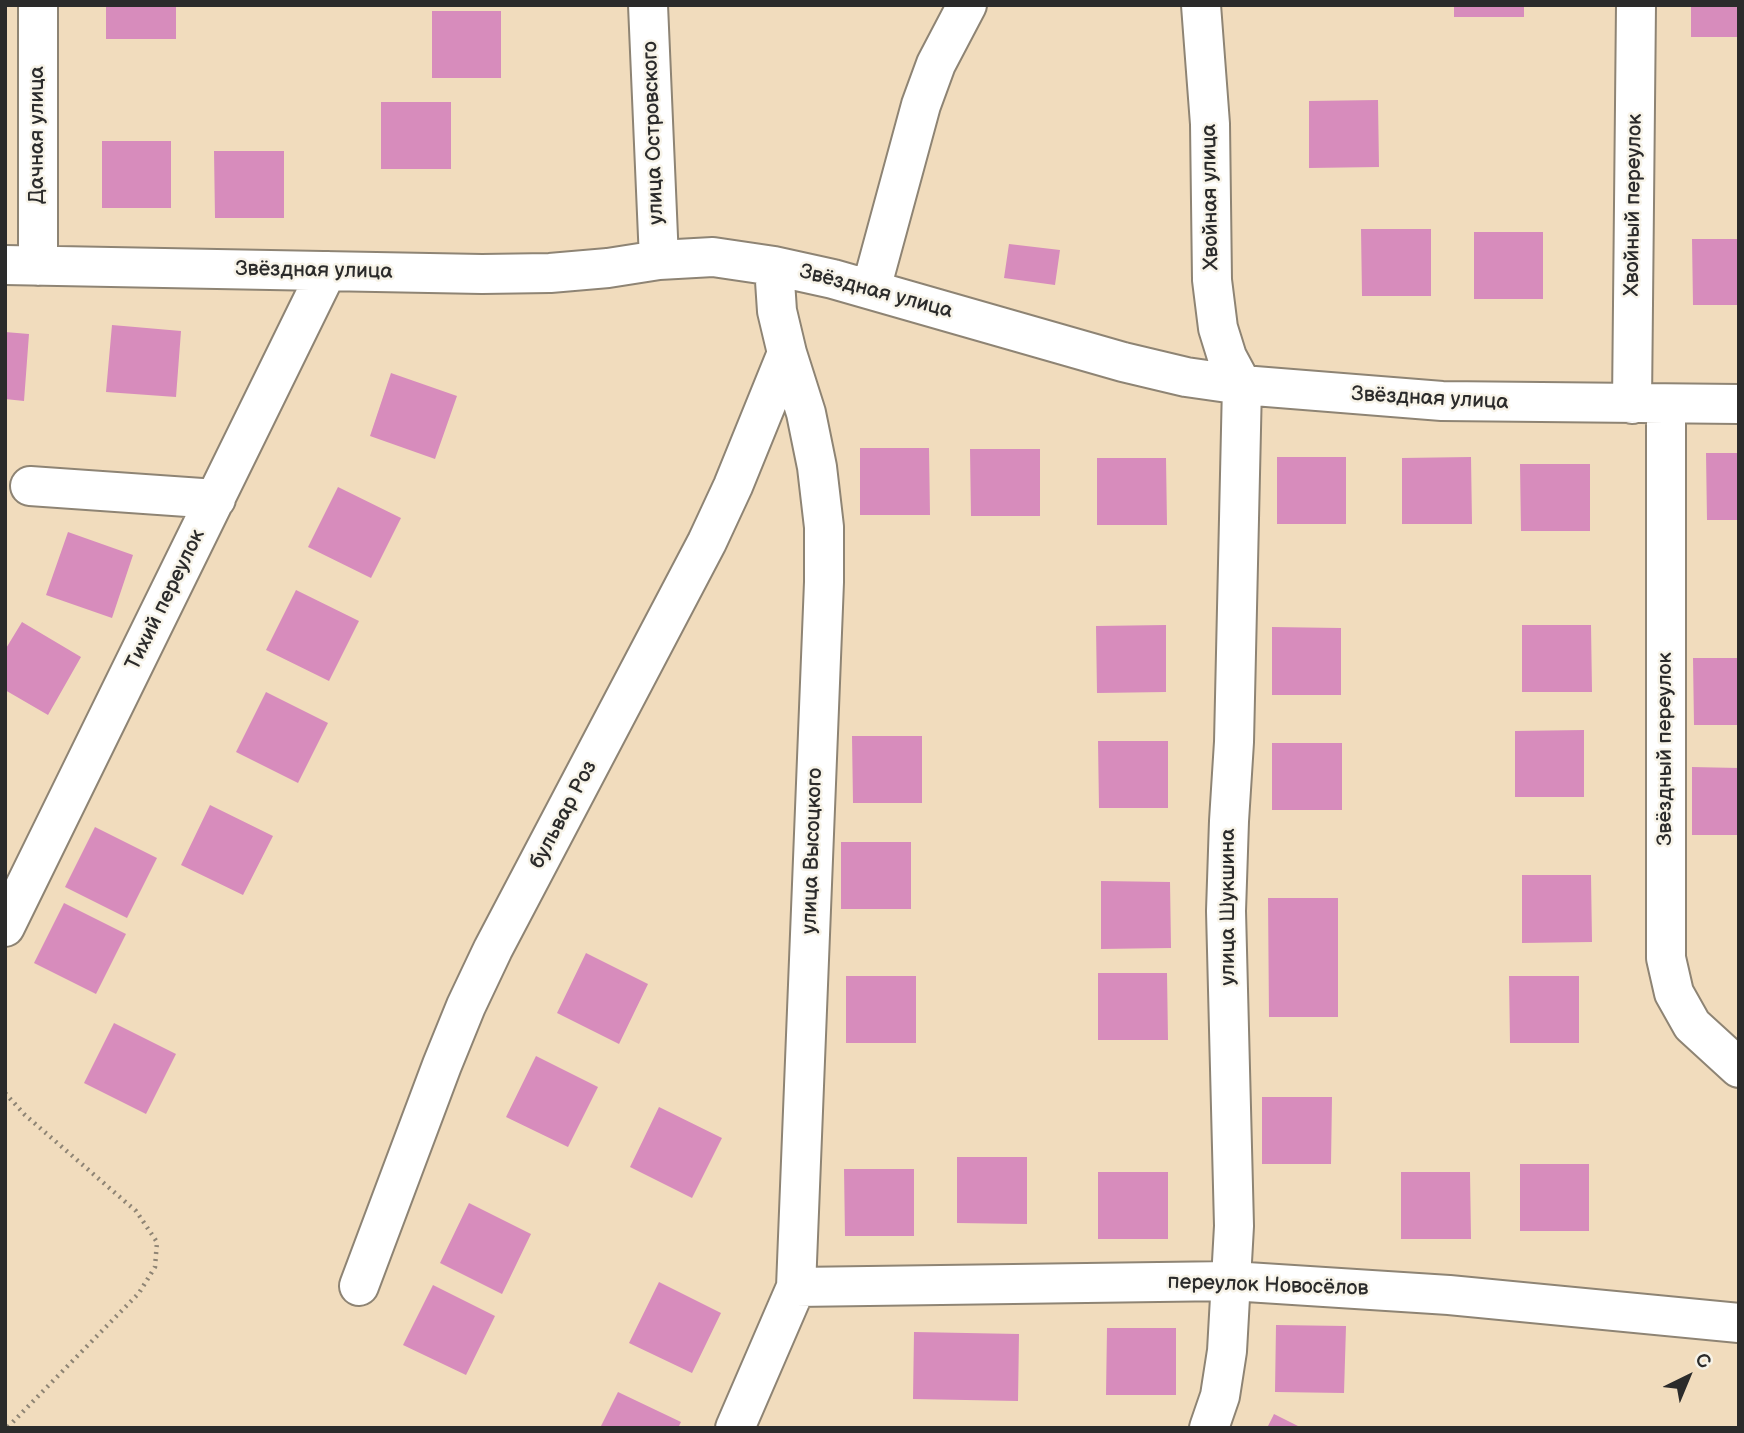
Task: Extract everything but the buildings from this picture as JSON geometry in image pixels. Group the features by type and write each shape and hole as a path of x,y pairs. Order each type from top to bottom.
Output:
{"street":[{"name":"Дачная улица","path":"22,265 38,5"},
{"name":"улица Островского","path":"648,5 659,260"},
{"path":"871,289 921,105 936,64 967,5"},
{"name":"Хвойная улица","path":"1201,5 1210,124 1212,280 1218,328 1227,356 1242,385"},
{"name":"Хвойный переулок","path":"1636,5 1649,404"},
{"name":"Звёздная улица","path":"22,265 550,273 659,260 713,257 774,266 871,289 1123,362 1186,377 1242,385 1442,401 1739,404"},
{"name":"улица Высоцкого","path":"735,1428 796,1287 824,582 824,527 817,467 806,413 777,311 774,266"},
{"name":"Тихий переулок","path":"5,928 327,271"},
{"name":"бульвар Роз","path":"359,1286 466,1006 493,949 707,542 788,353"},
{"name":"улица Шукшина","path":"1209,1428 1222,1385 1231,1281 1233,1147 1226,911 1228,821 1234,741 1242,385"},
{"name":"Звёздный переулок","path":"1649,404 1666,958 1674,993 1692,1025 1739,1068"},
{"path":"30,486 216,499"},
{"name":"переулок Новосёлов","path":"796,1287 1231,1281 1449,1295 1739,1323"}],"path":[{"path":"5,1093 25,1115 136,1211 157,1242 155,1266 139,1293 7,1428"}]}
